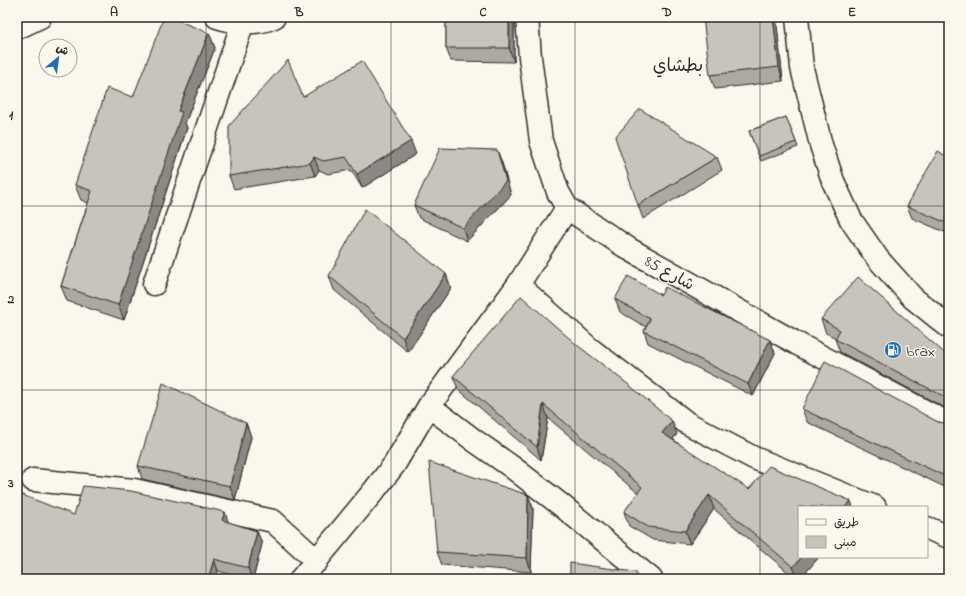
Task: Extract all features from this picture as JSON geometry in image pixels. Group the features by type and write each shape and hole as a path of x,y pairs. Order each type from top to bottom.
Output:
{"street":[{"path":"17,28 40,17"},
{"path":"217,17 249,23 274,17"},
{"name":"شارع 85","path":"527,17 530,57 541,141 558,192 567,208 630,249 789,339 949,424"},
{"path":"797,17 802,68 821,145 833,181 851,220 878,259 913,298 949,327"},
{"path":"154,284 243,22"},
{"path":"301,579 394,465 430,406 518,285 567,208"},
{"path":"518,285 590,349 687,423 754,458 873,506"},
{"path":"430,406 518,472 650,579"},
{"path":"33,480 134,490 273,521 317,561"},
{"path":"928,528 949,537"}],"building":[{"path":"164,17 169,17 209,33 178,111 182,112 118,305 61,286 92,191 75,185 107,88 133,97"},
{"path":"446,17 509,17 509,48 446,48"},
{"path":"703,17 773,17 779,67 710,75"},
{"path":"288,60 303,97 362,61 411,141 357,174 346,157 323,161 314,157 310,163 229,176 229,126"},
{"path":"640,109 717,157 638,205 615,137"},
{"path":"786,117 796,142 759,156 749,131"},
{"path":"440,148 497,150 506,181 463,228 414,205"},
{"path":"938,151 949,158 949,224 907,206"},
{"path":"365,209 446,274 403,338 329,276"},
{"path":"628,276 661,295 665,287 770,340 748,384 644,331 650,319 615,299"},
{"name":"brax","path":"858,277 949,357 949,391 945,397 835,339 840,330 821,319"},
{"path":"521,296 577,345 629,385 672,421 662,433 749,489 769,466 851,501 846,506 798,506 798,558 801,558 793,567 709,495 685,531 648,527 624,512 642,487 543,404 537,447 453,376"},
{"path":"825,361 938,422 949,424 949,478 802,409"},
{"path":"163,383 246,423 230,486 138,466"},
{"path":"429,462 528,495 527,558 437,552"},
{"path":"83,486 131,491 225,512 222,520 257,531 248,568 214,559 208,579 17,579 17,493 74,515"},
{"path":"570,563 635,572 637,574 636,579 570,579"}],"place":[{"name":"brax","path":"893,350"}],"district":[{"name":"بطشاي","path":"678,65"}]}
